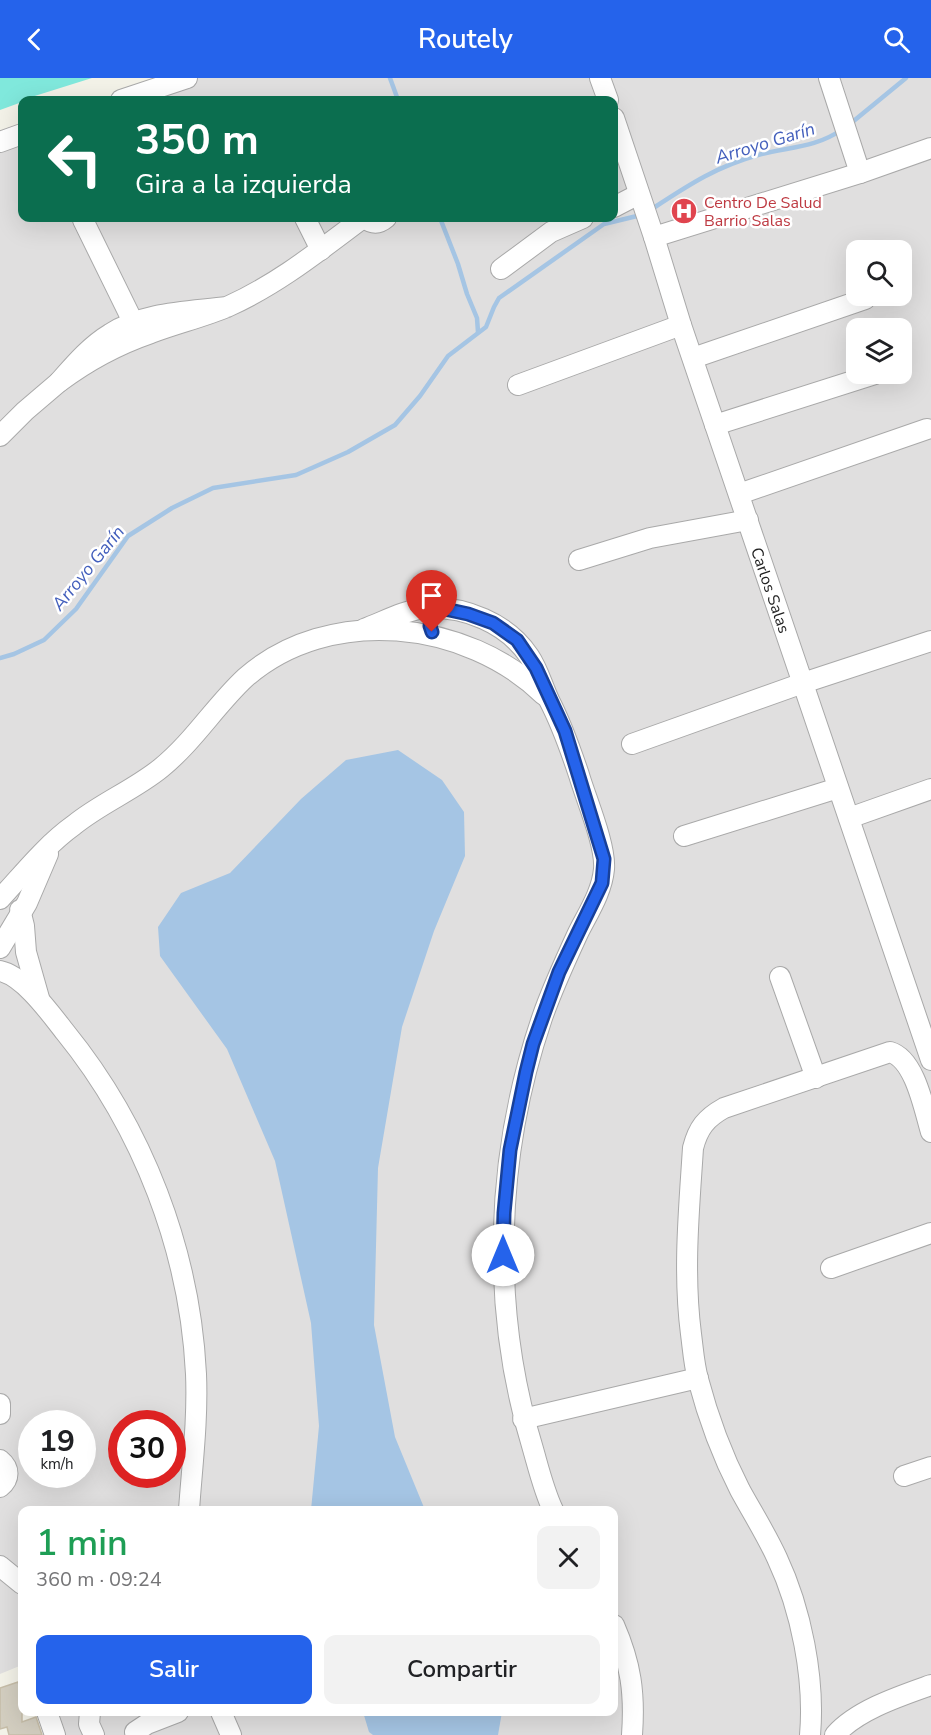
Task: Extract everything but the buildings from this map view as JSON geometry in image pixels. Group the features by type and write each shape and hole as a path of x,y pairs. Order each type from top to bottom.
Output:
{"street":[{"path":"133,96 187,78"},
{"path":"600,78 607,96"},
{"path":"829,78 860,173"},
{"name":"Carlos Salas","path":"618,130 681,325 931,1060"},
{"path":"0,142 18,135"},
{"path":"654,237 860,173 931,148"},
{"path":"618,205 639,194"},
{"path":"81,222 137,330"},
{"path":"307,222 321,250"},
{"path":"0,436 110,334 137,330 227,307 257,292 321,250 358,222"},
{"path":"501,268 551,232 574,222"},
{"path":"693,358 846,306"},
{"path":"518,385 681,325"},
{"path":"715,425 846,383"},
{"path":"739,494 927,429"},
{"path":"579,560 650,538 747,520"},
{"path":"0,901 55,841 82,819 166,764 192,740 230,694 265,663 300,645 364,629 423,608 445,609 468,614 493,623 517,640 529,657 565,731 602,848 604,869 602,883 559,972 533,1044 510,1150 502,1235 508,1332 523,1419 552,1506"},
{"path":"436,636 430,626 431,620 434,614 445,609"},
{"path":"487,654 496,644 493,623"},
{"path":"364,629 436,636 487,654 529,680 549,700"},
{"path":"632,744 803,683 931,641"},
{"path":"684,836 838,788"},
{"path":"849,818 931,789"},
{"path":"0,948 22,914 55,841"},
{"path":"0,901 10,902 18,907 22,914 26,952 40,1001"},
{"path":"0,971 15,978 40,1001 106,1088 134,1138 162,1202 177,1252 190,1323 196,1376 189,1506"},
{"path":"780,977 816,1078"},
{"path":"931,1132 910,1068 897,1054 890,1053 724,1108 713,1114 703,1123 693,1148 686,1269 688,1308 698,1378 727,1464 777,1558 790,1593 800,1624 807,1662 811,1727 822,1725 839,1730 875,1708 931,1685"},
{"path":"831,1268 931,1233"},
{"path":"523,1419 698,1378"},
{"path":"0,1404 0,1414"},
{"path":"0,1461 5,1465 8,1475 0,1487"},
{"path":"904,1476 931,1467"},
{"path":"0,1566 18,1581"},
{"path":"618,1635 626,1656 632,1686 632,1735"},
{"path":"48,1716 55,1735"},
{"path":"90,1716 89,1724 94,1735"},
{"path":"134,1734 138,1725 137,1716"},
{"path":"134,1734 147,1724 168,1716"},
{"path":"223,1716 231,1735"}],"shaded area":[{"path":"0,78 92,78 35,96 18,96 18,103 0,110"},
{"path":"186,78 931,78 931,1735 55,1735 48,1716 618,1716 618,1506 18,1506 18,1667 0,1674 0,141 18,135 18,222 618,222 618,96 132,96"},
{"path":"398,750 442,780 464,812 465,856 434,931 402,1027 378,1168 374,1325 395,1437 423,1506 311,1506 319,1426 311,1323 275,1161 227,1049 160,956 158,927 181,893 230,873 301,799 346,760"},
{"path":"364,1716 501,1716 498,1735 373,1735 369,1732"}],"waterway":[{"path":"390,78 397,96"},
{"name":"Arroyo Garín","path":"850,124 906,78"},
{"name":"Arroyo Garín","path":"655,207 717,170 758,155 811,144 841,130"},
{"name":"Arroyo Garín","path":"618,221 637,216"},
{"path":"442,222 477,318 478,332"},
{"name":"Arroyo Garín","path":"0,658 44,640 76,609 128,536 172,508 213,488 296,475 348,452 395,425 420,396 448,356 486,327 499,298 604,224 612,222"}],"place":[{"name":"Centro De Salud Barrio Salas","path":"684,211"}],"route":[{"path":"432,632 430,626 434,614 445,609 493,623 517,640 536,668 565,731 604,859 602,883 559,972 533,1044 510,1150 502,1235 503,1255"}]}
